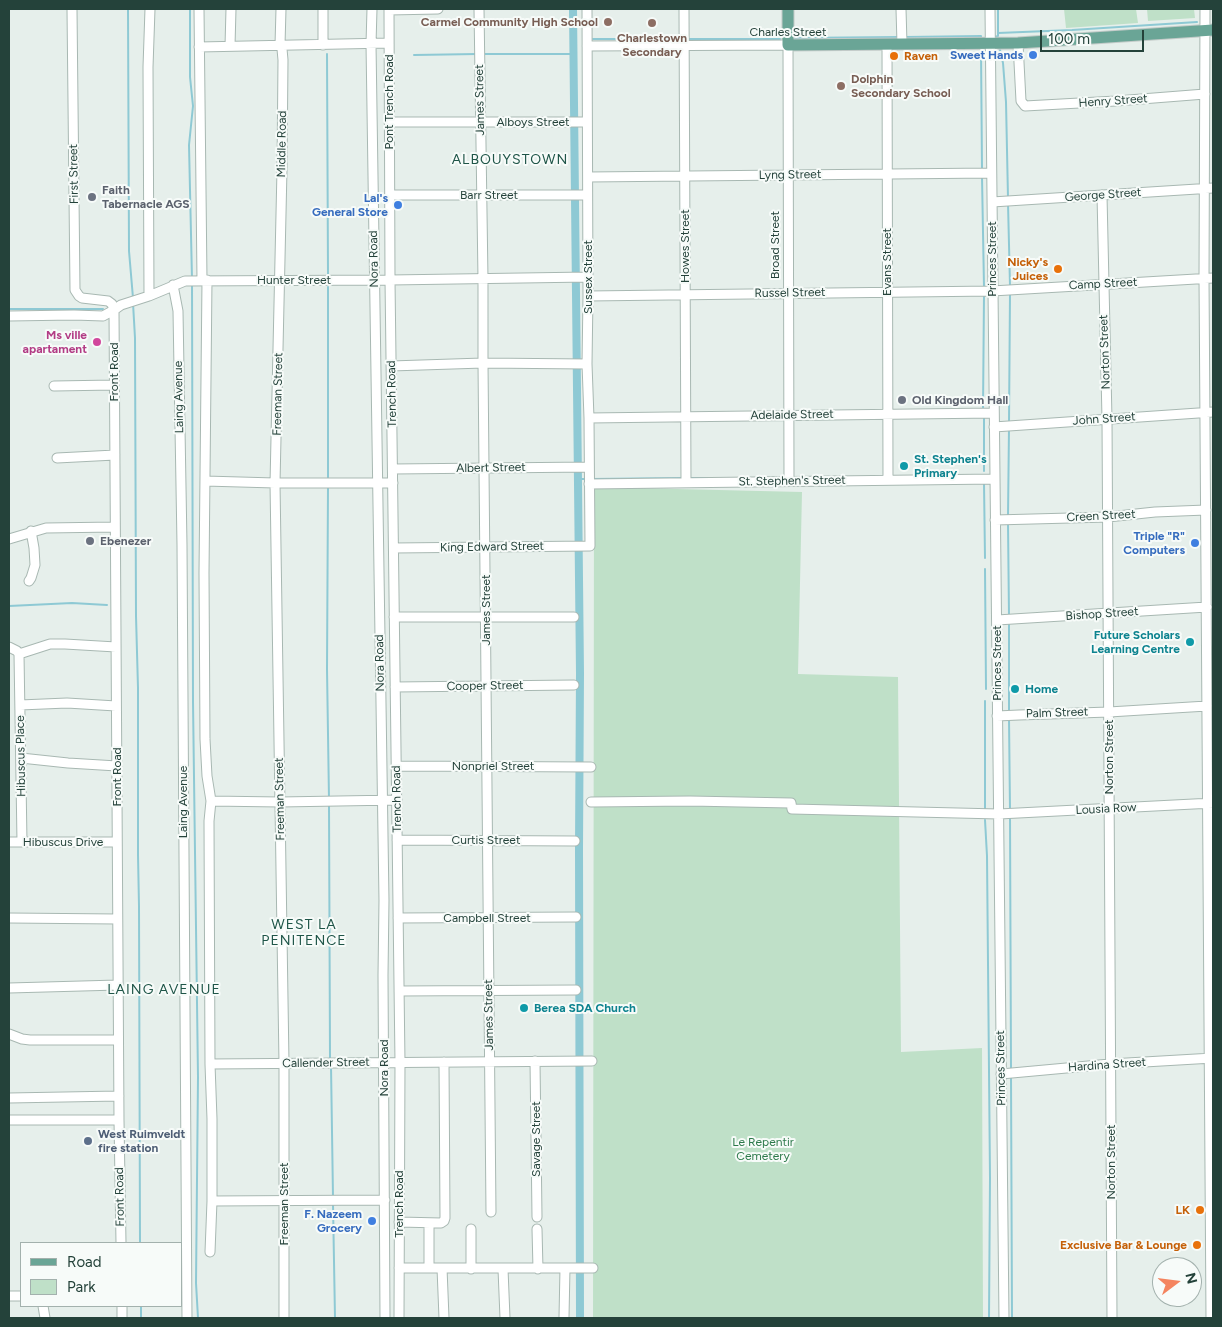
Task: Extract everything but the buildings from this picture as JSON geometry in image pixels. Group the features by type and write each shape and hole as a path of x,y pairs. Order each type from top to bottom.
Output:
{"main road":[{"name":"Broad Street","path":"788,9 788,46"},
{"name":"Charles Street","path":"788,46 1018,43 1209,30"}],"street":[{"name":"First Street","path":"72,9 75,290 82,298 108,301 112,304 114,310"},
{"path":"149,296 148,67 150,9"},
{"path":"199,9 205,481 205,739 207,776 211,801 209,821 212,1119 210,1252"},
{"path":"230,46 231,9"},
{"name":"Middle Road","path":"281,9 280,45 283,60 281,280"},
{"path":"323,9 323,45"},
{"name":"Nora Road","path":"372,9 374,280 384,900 385,1318"},
{"path":"389,9 438,9"},
{"name":"Pont Trench Road","path":"389,9 390,280"},
{"name":"James Street","path":"479,9 491,1212"},
{"name":"Sussex Street","path":"587,9 584,122 588,176 584,195 585,277 588,296 587,364 590,546"},
{"name":"Howes Street","path":"684,9 686,482"},
{"path":"902,9 902,44"},
{"name":"Princes Street","path":"990,9 994,427 995,479 999,520 1004,1318"},
{"path":"1205,9 1209,30 1205,94 1209,188 1209,412 1206,607 1210,660 1207,706 1211,803 1212,1318"},
{"name":"Henry Street","path":"1018,43 1020,101 1027,106 1205,94"},
{"path":"199,47 389,44"},
{"name":"Evans Street","path":"887,45 888,480"},
{"name":"Charles Street","path":"587,46 788,46"},
{"name":"Broad Street","path":"788,46 789,481"},
{"name":"Alboys Street","path":"389,122 584,122"},
{"name":"Lyng Street","path":"588,176 992,173"},
{"name":"George Street","path":"992,202 1209,188"},
{"name":"Barr Street","path":"390,195 584,195"},
{"name":"Norton Street","path":"1102,195 1108,516 1112,1318"},
{"name":"Hunter Street","path":"9,316 103,316 121,304 140,300 184,281 585,277"},
{"name":"Camp Street","path":"992,290 1209,278"},
{"name":"Freeman Street","path":"281,280 276,483 284,1063 284,1318"},
{"name":"Trench Road","path":"390,280 400,1062 399,1318"},
{"name":"Laing Avenue","path":"173,285 178,312 182,545 187,1318"},
{"name":"Russel Street","path":"588,296 992,290"},
{"name":"Front Road","path":"114,310 121,1242"},
{"path":"392,366 483,363 587,364"},
{"path":"54,386 114,385"},
{"name":"John Street","path":"994,427 1209,412"},
{"name":"Adelaide Street","path":"589,418 994,413"},
{"path":"57,458 114,455"},
{"name":"Albert Street","path":"393,469 589,467"},
{"name":"St. Stephen's Street","path":"589,484 995,479"},
{"path":"205,481 393,483"},
{"name":"Creen Street","path":"999,520 1206,510"},
{"path":"9,539 46,528 115,527"},
{"path":"29,581 35,565 31,532"},
{"name":"King Edward Street","path":"394,548 590,546"},
{"name":"Bishop Street","path":"1000,620 1206,607"},
{"path":"394,617 574,617"},
{"path":"9,647 18,651 19,654 50,644 116,647"},
{"name":"Hibuscus Place","path":"19,654 22,842"},
{"name":"Cooper Street","path":"395,687 574,684"},
{"path":"20,705 116,706"},
{"name":"Palm Street","path":"1000,716 1207,706"},
{"path":"21,758 116,766"},
{"name":"Nonpriel Street","path":"396,766 591,767"},
{"path":"211,801 396,800"},
{"name":"Lousia Row","path":"591,802 792,802 792,809 1002,814 1211,803"},
{"name":"Curtis Street","path":"397,840 575,841"},
{"name":"Hibuscus Drive","path":"9,842 117,842"},
{"name":"Campbell Street","path":"398,918 576,917"},
{"path":"9,918 118,919"},
{"path":"9,988 118,985"},
{"path":"399,991 576,990"},
{"path":"9,1034 30,1040 118,1040"},
{"name":"Hardina Street","path":"1001,1074 1110,1064 1211,1058"},
{"name":"Savage Street","path":"535,1061 537,1218"},
{"name":"Callender Street","path":"210,1064 590,1061"},
{"path":"399,1222 443,1222 445,1216 444,1062"},
{"path":"9,1098 119,1096"},
{"path":"9,1120 119,1120"},
{"path":"212,1201 385,1200"},
{"path":"429,1223 430,1268"},
{"path":"471,1229 471,1269"},
{"path":"537,1229 538,1268"},
{"path":"399,1268 593,1268"},
{"path":"442,1268 444,1318"},
{"path":"564,1317 565,1268"},
{"path":"503,1269 505,1318"}],"green space":[{"path":"1064,9 1136,9 1138,23 1066,28"},
{"path":"1147,9 1194,9 1195,18 1148,21"},
{"name":"Le Repentir Cemetery","path":"594,487 802,492 798,674 898,677 901,1052 982,1048 983,1318 593,1318"}],"waterway":[{"path":"128,9 129,251 133,298"},
{"path":"190,9 190,77 193,106 189,145 192,279"},
{"path":"573,9 580,673 580,1318"},
{"path":"995,37 998,36 998,9"},
{"path":"998,33 1197,22"},
{"path":"906,37 981,36 981,38"},
{"path":"792,38 899,37"},
{"path":"593,39 680,39"},
{"path":"687,39 780,39"},
{"path":"981,50 982,169"},
{"path":"1000,50 1006,102 1008,198"},
{"path":"327,54 328,275"},
{"path":"414,55 477,54"},
{"path":"482,54 574,54"},
{"path":"982,177 984,287"},
{"path":"1008,203 1010,286"},
{"path":"192,283 193,702 198,1077 196,1283 198,1318"},
{"path":"328,287 328,479"},
{"path":"1009,423 1010,293"},
{"path":"983,410 984,295"},
{"path":"133,303 135,338 138,688 140,1242"},
{"path":"9,309 103,309"},
{"path":"984,418 984,471"},
{"path":"1008,516 1009,428"},
{"path":"592,479 682,478"},
{"path":"689,478 744,478"},
{"path":"577,479 587,479"},
{"path":"984,483 985,558"},
{"path":"328,487 327,669 329,799"},
{"path":"1008,523 1009,616"},
{"path":"985,569 986,689"},
{"path":"9,606 72,603 107,605"},
{"path":"1009,623 1009,713"},
{"path":"985,701 985,809"},
{"path":"1009,718 1010,811"},
{"path":"329,804 330,1059"},
{"path":"1010,816 1011,1071"},
{"path":"985,820 990,1178 989,1318"},
{"path":"331,1066 333,1197"},
{"path":"1011,1076 1012,1318"},
{"path":"333,1204 335,1318"},
{"path":"141,1307 141,1318"}],"place":[{"name":"Carmel Community High School","path":"608,22"},
{"name":"Charlestown Secondary","path":"652,23"},
{"name":"Sweet Hands","path":"1033,55"},
{"name":"Raven","path":"894,56"},
{"name":"Dolphin Secondary School","path":"841,86"},
{"name":"Faith Tabernacle AGS","path":"92,197"},
{"name":"Lal's General Store","path":"398,205"},
{"name":"Nicky's Juices","path":"1058,269"},
{"name":"Ms ville apartament","path":"97,342"},
{"name":"Old Kingdom Hall","path":"902,400"},
{"name":"St. Stephen's Primary","path":"904,466"},
{"name":"Ebenezer","path":"90,541"},
{"name":"Triple \"R\" Computers","path":"1195,543"},
{"name":"Future Scholars Learning Centre","path":"1190,642"},
{"name":"Home","path":"1015,689"},
{"name":"Berea SDA Church","path":"524,1008"},
{"name":"West Ruimveldt fire station","path":"88,1141"},
{"name":"LK","path":"1200,1210"},
{"name":"F. Nazeem Grocery","path":"372,1221"},
{"name":"Exclusive Bar & Lounge","path":"1197,1245"}],"district":[{"name":"ALBOUYSTOWN","path":"510,160"},
{"name":"WEST LA PENITENCE","path":"304,934"},
{"name":"LAING AVENUE","path":"164,990"}]}
